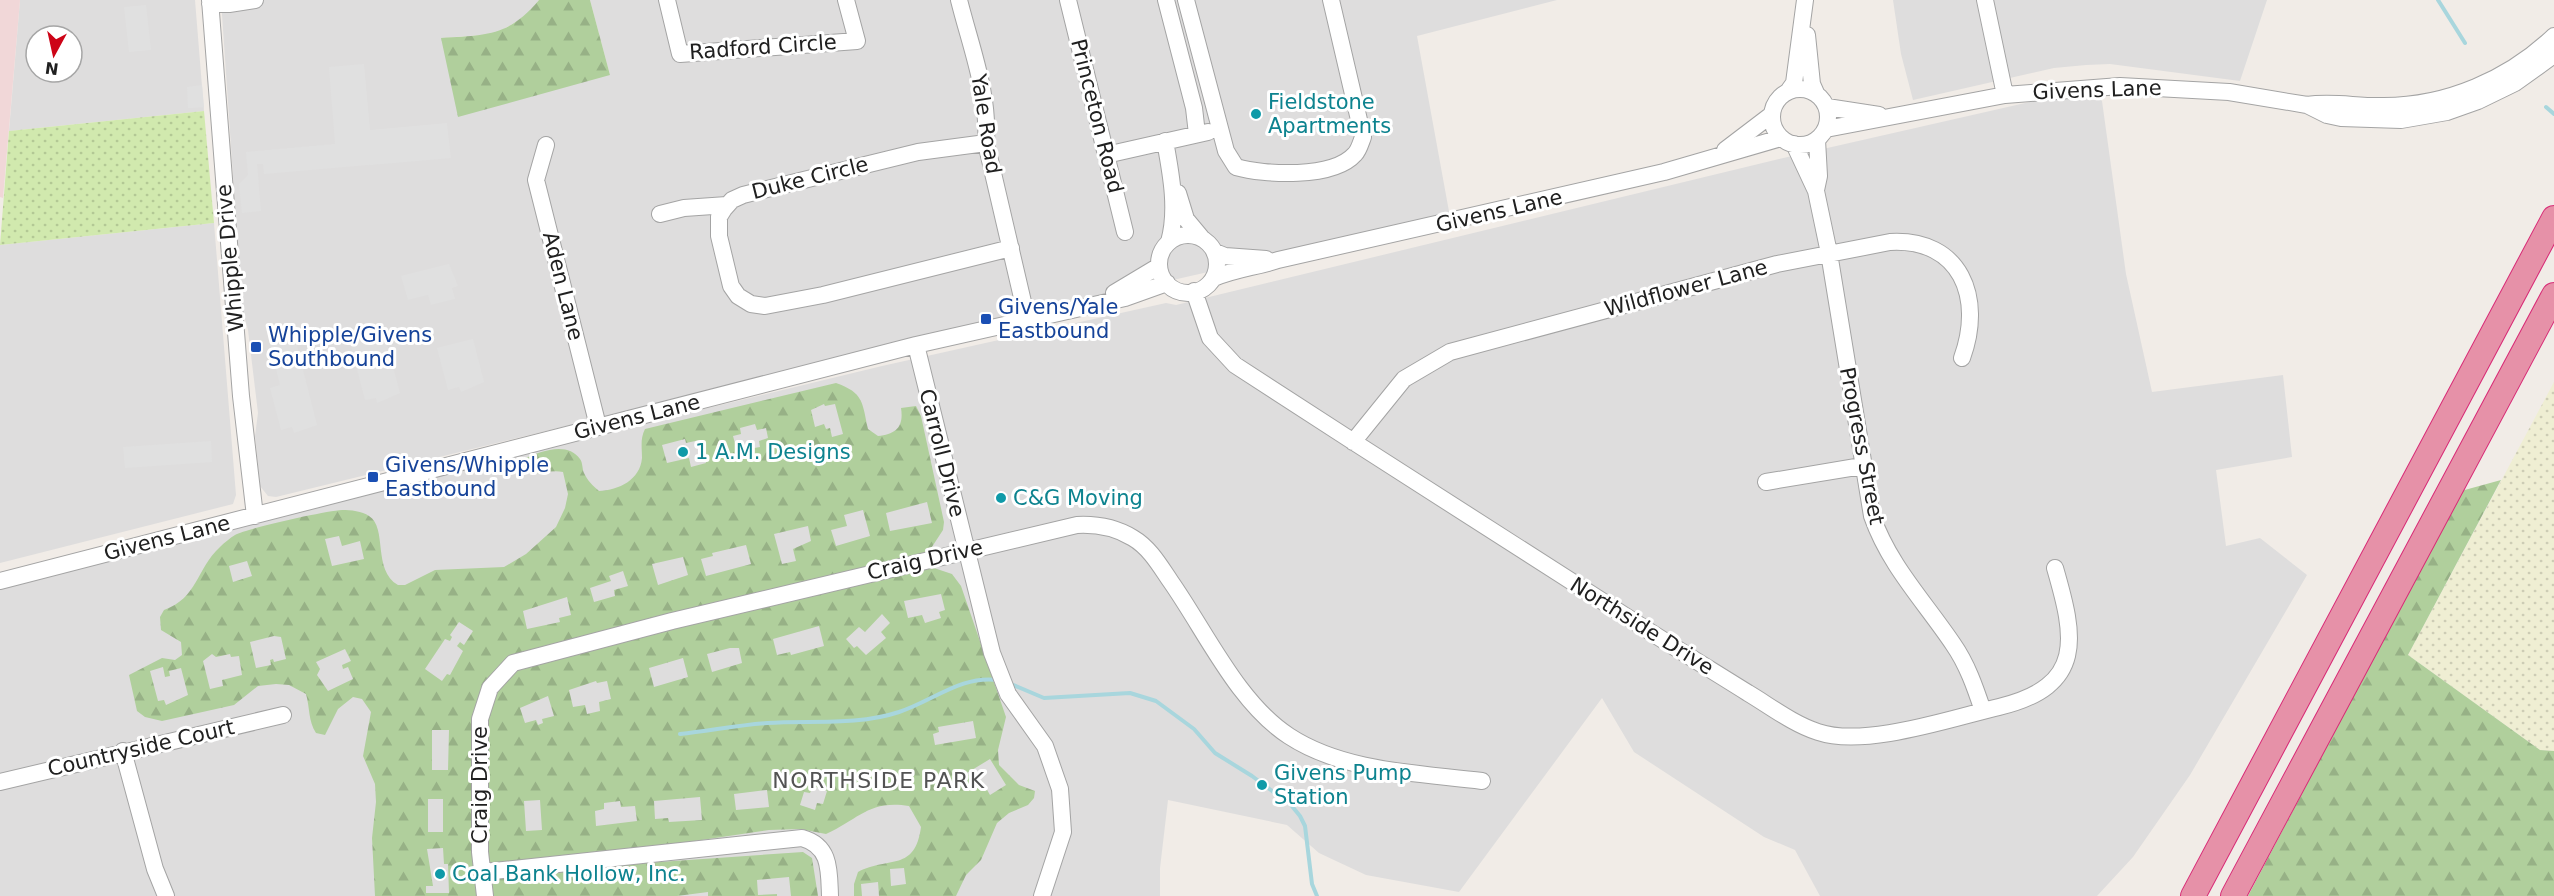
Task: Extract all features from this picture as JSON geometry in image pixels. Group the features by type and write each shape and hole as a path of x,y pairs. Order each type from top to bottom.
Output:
{"highway":[{"path":"2193,896 2554,218"},
{"path":"2233,896 2554,295"}],"street":[{"path":"210,2 255,0"},
{"name":"Radford Circle","path":"667,0 680,54 857,41 846,0"},
{"name":"Yale Road","path":"959,0 985,99 986,143 1027,319"},
{"name":"Princeton Road","path":"1068,0 1125,232"},
{"path":"1166,0 1194,108 1197,134"},
{"path":"1186,0 1226,151 1236,167 1254,172 1298,173 1341,164 1356,154 1363,136 1331,0"},
{"path":"1985,0 2005,95"},
{"name":"Whipple Drive","path":"210,2 242,396 255,516"},
{"path":"1805,8 1812,84 1827,107 1828,122 1821,134 1802,145 1787,141 1775,131 1771,115 1777,100 1794,83 1805,8"},
{"name":"Givens Lane","path":"1821,134 1889,116 2005,95 2087,88 2166,87 2235,93 2307,105 2329,102 2386,106 2446,97 2481,85 2510,69 2554,36"},
{"name":"Givens Lane","path":"2307,105 2327,116 2355,120 2389,120 2426,116 2460,108 2496,93 2522,79 2554,55"},
{"path":"1789,90 1798,88 1816,93"},
{"name":"Givens Lane","path":"1827,107 1889,116"},
{"name":"Givens Lane","path":"1718,157 1771,115"},
{"path":"1106,155 1220,130"},
{"name":"Progress Street","path":"1816,191 1821,134"},
{"path":"1165,141 1173,184 1173,229 1169,242 1160,256 1159,266 1167,283 1177,291 1194,291 1209,285 1214,278 1217,261 1215,252 1186,219 1181,199 1173,184"},
{"name":"Givens Lane","path":"1214,278 1230,271 1254,268 1278,260 1421,229 1787,141"},
{"name":"Progress Street","path":"1787,141 1816,191 1829,253 1872,516 1880,539 1897,568 1954,645 1972,679 1983,711"},
{"name":"Duke Circle","path":"986,143 946,147 878,161 743,195 727,205 718,226 729,280 738,296 759,306 823,295 1011,248"},
{"name":"Aden Lane","path":"546,145 536,180 598,426"},
{"path":"660,214 684,208 727,205"},
{"path":"1169,242 1187,234 1201,237"},
{"name":"Wildflower Lane","path":"1353,442 1404,379 1450,352 1777,264 1829,253 1909,241 1928,246 1945,256 1959,271 1969,301 1969,335 1962,358"},
{"name":"Givens Lane","path":"1215,252 1239,257 1278,260"},
{"name":"Givens Lane","path":"1101,301 1159,266"},
{"name":"Givens Lane","path":"0,580 916,345 1101,301 1125,298 1167,283"},
{"name":"Northside Drive","path":"1194,291 1210,338 1220,352 1235,365 1659,638 1781,713 1819,733 1872,735 1917,728 2013,703 2044,690 2062,668 2070,642 2069,625 2055,568"},
{"name":"Carroll Drive","path":"916,345 992,653 1012,700 1045,746 1060,789 1063,832 1042,896"},
{"path":"1766,482 1863,466"},
{"name":"Craig Drive","path":"485,896 480,852 480,719 490,688 513,663 683,618 1070,525 1102,526 1124,533 1152,554 1246,695 1267,719 1288,736 1337,758 1390,770 1482,781"},
{"name":"Countryside Court","path":"0,782 123,751 283,715"},
{"path":"123,751 155,869 166,896"},
{"path":"484,872 802,838 814,843 828,859 830,896"}],"shaded area":[{"path":"0,0 20,0 3,198 0,197"},
{"path":"20,0 195,0 204,111 9,131"},
{"path":"221,0 539,0 526,16 495,34 442,38 610,75 590,0 1557,0 1417,36 1450,217 1045,309 276,497 268,496 260,486 255,436 258,413 248,330 242,308"},
{"path":"1893,0 2267,0 2240,81 2110,64 2086,65 2054,68 1913,100 1901,54"},
{"path":"146,5 151,50 129,52 124,7"},
{"path":"364,64 370,130 447,123 451,158 264,174 263,164 257,164 261,211 242,213 239,184 248,175 246,152 335,144 329,67"},
{"path":"202,85 204,107 188,108 187,87"},
{"path":"2094,94 2102,101 2126,274 2152,392 2283,375 2292,457 2216,470 2226,546 2260,538 2307,575 2190,775 2133,857 2097,896 1820,896 1795,850 1764,837 1634,752 1602,698 1459,892 1366,875 1319,853 1287,825 1168,800 1160,868 1160,896 0,896 0,587 613,431 882,366 1166,303 1176,305 1779,159 2038,100"},
{"path":"214,223 236,495 233,504 0,563 0,245"},
{"path":"449,264 458,286 452,288 455,299 431,305 428,295 408,300 401,276"},
{"path":"384,333 400,393 377,403 376,398 365,400 350,342"},
{"path":"295,338 317,425 294,433 292,427 281,430 270,388 280,385 270,344"},
{"path":"473,339 484,382 461,392 459,387 448,390 437,348"},
{"path":"211,441 212,462 125,468 123,447"}],"green space":[{"path":"539,0 590,0 610,75 458,117 441,38 495,32 517,21"},
{"path":"204,111 214,223 0,245 9,131"},
{"path":"2554,382 2554,751 2540,750 2408,655"},
{"path":"836,383 857,395 863,405 868,429 878,436 894,431 900,425 901,408 916,406 921,416 944,522 943,530 926,556 931,567 952,574 961,586 1006,717 998,750 999,765 1019,785 1035,791 1034,798 1028,805 1009,813 997,823 981,860 966,875 956,896 879,896 878,882 861,884 862,896 854,896 854,884 858,872 907,857 918,841 921,827 909,806 895,805 874,808 826,834 800,829 769,830 614,853 616,865 803,852 812,858 818,896 791,896 789,877 757,880 758,895 777,894 777,896 708,896 708,892 677,896 375,896 372,838 376,802 375,784 363,756 371,712 362,699 353,697 338,709 325,735 316,733 313,728 306,694 289,685 258,686 234,705 162,721 145,717 137,711 129,675 162,658 175,660 182,655 181,642 161,630 160,617 164,610 184,598 212,556 235,535 255,528 333,511 353,511 366,514 375,522 385,570 398,585 405,585 435,570 504,567 526,554 556,527 565,508 568,494 563,472 525,472 524,459 553,449 568,450 580,459 585,476 599,491 614,489 633,478 637,472 642,458 642,440 645,429","holes":["824,404 825,406 835,404 843,434 832,437 830,428 826,429 824,424 815,427 811,410","755,424 757,430 766,428 768,438 759,441 760,447 737,451 733,436 741,434 740,428","685,439 686,443 700,440 706,463 691,467 689,458 667,463 662,445","927,502 932,523 890,531 886,513","863,510 870,536 836,546 831,530 847,526 844,515","808,526 811,541 793,549 796,561 782,564 774,534","339,536 342,546 360,541 364,559 332,566 325,539","746,545 751,564 706,576 701,559 713,556 712,553","683,557 688,575 658,585 652,564","247,561 252,576 233,582 229,566","623,571 628,586 614,590 615,596 594,602 590,588 611,581 609,576","941,594 945,610 939,612 941,618 925,623 922,615 908,618 904,601","567,597 571,615 559,618 560,622 527,629 523,611","882,614 890,623 881,632 886,638 866,655 857,646 854,648 846,639 859,627 865,632","459,622 473,631 464,645 460,642 457,646 463,651 450,675 447,674 442,681 425,669 445,639 450,641 452,637 450,635","819,626 824,646 791,655 790,652 777,655 773,639","274,636 281,637 286,659 274,662 273,659 270,660 271,665 256,668 250,642","739,648 742,663 712,672 707,654","345,649 351,661 342,665 343,669 348,667 353,679 328,691 317,675 320,669 316,662","212,654 216,657 230,654 231,657 239,656 242,675 222,680 223,686 210,689 203,661","683,658 688,677 654,687 649,668","163,667 165,677 170,676 169,671 181,668 188,695 166,705 164,700 158,701 150,671","596,681 597,683 607,681 611,699 599,702 600,711 587,714 585,705 573,707 569,690","548,696 554,716 542,719 543,723 538,725 536,720 525,723 520,708","973,721 976,738 935,745 933,734 939,732 938,727","432,730 449,730 448,770 432,770","990,759 1006,785 990,795 982,781 975,785 967,773","813,786 827,791 823,804 817,803 815,810 800,805 804,792 810,793","767,790 769,807 736,810 734,794","700,797 702,820 669,822 668,818 655,819 654,801","428,799 443,799 443,832 428,832","540,800 542,830 526,831 524,801","620,801 621,807 635,806 637,821 596,826 595,811 604,809 604,803","443,848 444,864 448,864 449,893 426,893 426,886 433,886 427,849","904,868 906,884 891,886 890,869"]},
{"path":"2501,480 2408,655 2540,750 2554,751 2554,896 2248,896 2461,491"}],"waterway":[{"path":"2438,0 2465,43"},
{"path":"2546,107 2554,114"},
{"path":"680,734 767,723 867,719 899,712 972,681 998,680"},
{"path":"1011,684 1044,698 1130,693 1156,701 1194,729 1215,753 1252,776 1291,805 1305,826 1312,884 1317,896"}],"place":[{"name":"Fieldstone Apartments","path":"1256,114"},
{"name":"Givens/Yale Eastbound","path":"986,319"},
{"name":"Whipple/Givens Southbound","path":"256,347"},
{"name":"1 A.M. Designs","path":"683,452"},
{"name":"Givens/Whipple Eastbound","path":"373,477"},
{"name":"C&G Moving","path":"1001,498"},
{"name":"Givens Pump Station","path":"1262,785"},
{"name":"Coal Bank Hollow, Inc.","path":"440,874"}],"district":[{"name":"NORTHSIDE PARK","path":"879,780"}]}
